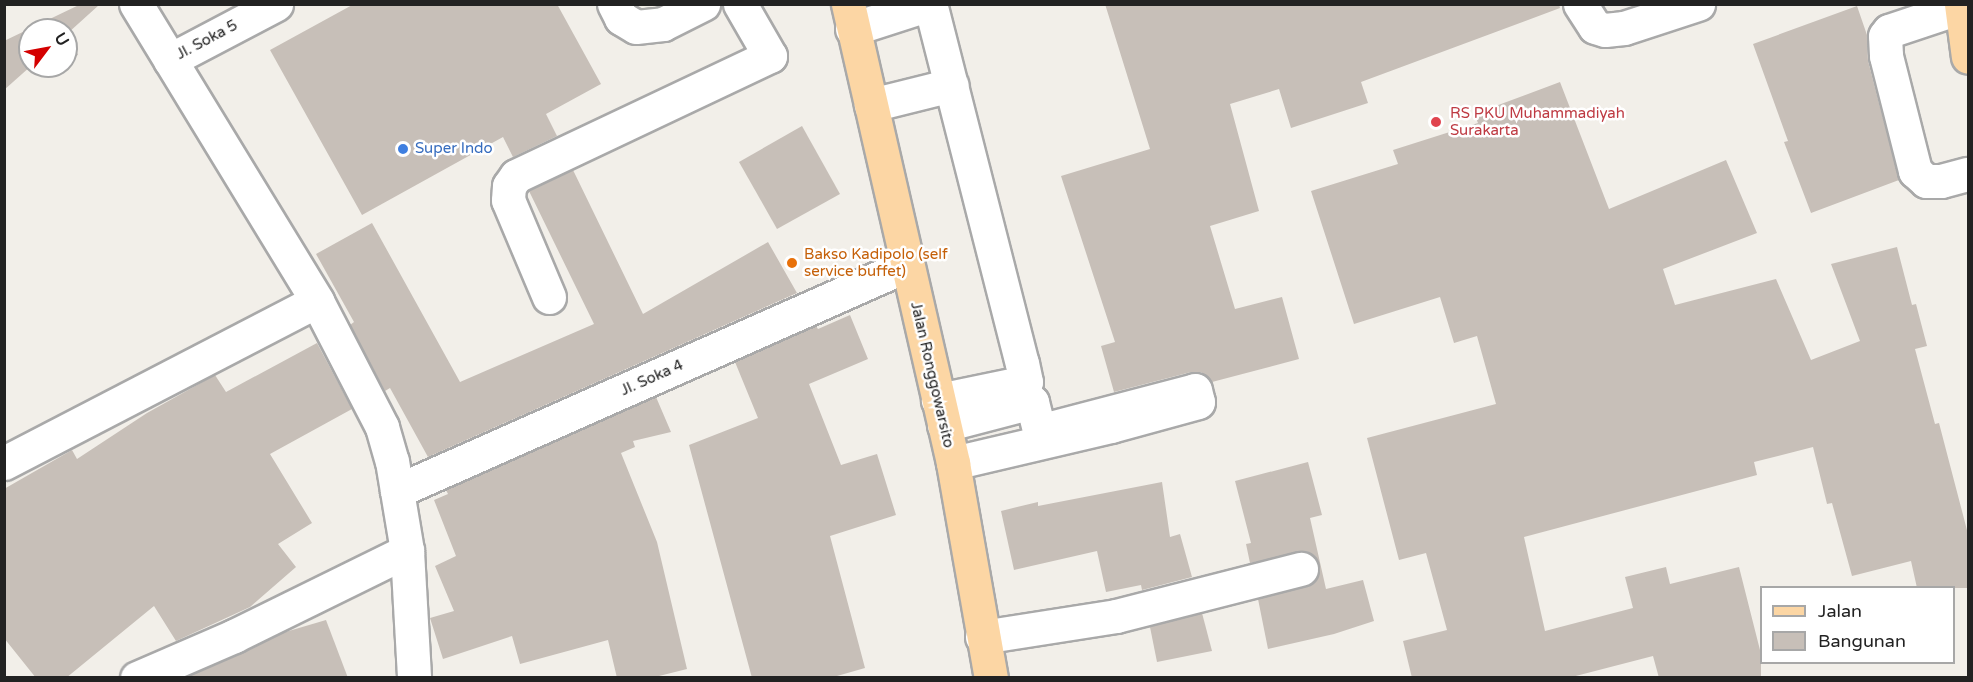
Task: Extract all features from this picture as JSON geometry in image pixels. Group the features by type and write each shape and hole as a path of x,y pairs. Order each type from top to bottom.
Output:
{"main road":[{"path":"1961,6 1968,57"},
{"name":"Jalan Ronggowarsito","path":"857,14 869,98 953,463 991,678"}],"street":[{"path":"136,4 317,301 382,427 392,460 407,550 414,678"},
{"name":"Jl. Soka 5","path":"170,60 276,4"},
{"path":"614,4 621,18 636,27 663,24 703,4"},
{"path":"549,297 508,200 508,186 516,176 770,56 740,4"},
{"path":"1580,4 1595,27 1605,30 1624,28 1698,4"},
{"path":"1961,6 1889,31 1885,36 1886,56 1915,171 1926,181 1941,181 1968,174"},
{"path":"857,14 931,7 1026,382 941,412"},
{"path":"869,98 951,79"},
{"name":"Jl. Soka 4","path":"397,491 908,265"},
{"path":"4,463 317,301"},
{"path":"941,412 1032,402 1039,431 1195,390 1198,402 1111,426 953,463"},
{"path":"137,678 234,636 407,550"},
{"path":"982,637 1116,616 1301,569"}],"building":[{"path":"81,4 99,5 78,24 78,18 52,18"},
{"name":"Super Indo","path":"354,4 557,4 601,84 546,114 557,136 513,157 503,137 362,215 270,50"},
{"path":"1105,4 1559,4 1560,8 1361,82 1368,103 1291,128 1279,89 1230,104 1259,211 1210,226 1235,309 1282,297 1299,359 1212,382 1201,372 1191,372 1114,392 1101,346 1115,342 1061,176 1150,149"},
{"path":"1857,6 1867,35 1868,61 1899,180 1811,213 1784,142 1788,141 1753,44"},
{"path":"18,34 18,78 4,90 4,41"},
{"path":"1560,82 1609,209 1726,160 1757,233 1663,269 1675,305 1776,279 1811,360 1860,341 1831,264 1897,247 1912,305 1916,304 1927,346 1915,349 1935,424 1939,423 1968,534 1968,588 1917,586 1911,561 1852,576 1832,503 1827,504 1813,447 1754,462 1757,475 1524,537 1545,631 1633,608 1625,577 1666,567 1670,584 1739,567 1760,650 1761,678 1659,678 1653,656 1568,678 1412,678 1403,641 1447,630 1426,553 1399,560 1367,438 1496,404 1477,336 1454,343 1440,297 1354,324 1311,191 1398,164 1393,150 1478,123 1474,114"},
{"path":"802,126 840,194 777,229 739,162"},
{"path":"573,170 643,314 768,242 797,293 428,457 390,388 385,391 350,325 354,322 316,254 372,223 460,382 594,324 529,191"},
{"path":"850,315 868,359 809,384 841,465 877,454 896,515 830,536 865,668 830,678 752,678 689,445 758,418 735,362 816,326 818,329"},
{"path":"317,343 352,409 270,454 312,523 278,544 296,567 250,607 176,641 154,606 66,678 36,678 4,638 4,489 72,450 77,459 147,413 215,375 226,392"},
{"path":"656,397 671,432 633,441 635,447 621,453 657,542 687,669 651,678 617,678 608,640 520,664 512,636 443,659 430,618 454,611 435,566 456,556 434,500 448,494 446,490"},
{"path":"1308,462 1322,515 1310,518 1326,589 1363,580 1374,621 1334,634 1268,649 1258,599 1306,587 1319,575 1319,565 1315,556 1306,551 1250,563 1246,544 1251,543 1235,481"},
{"path":"1162,482 1170,537 1180,534 1192,577 1142,590 1141,585 1106,592 1097,551 1014,570 1001,511 1038,502 1038,506"},
{"path":"1202,613 1212,651 1157,662 1150,627"},
{"path":"326,620 348,678 185,678 282,633"}],"place":[{"name":"RS PKU Muhammadiyah Surakarta","path":"1436,122"},
{"name":"Super Indo","path":"403,149"},
{"name":"Bakso Kadipolo (self service buffet)","path":"792,263"}]}
